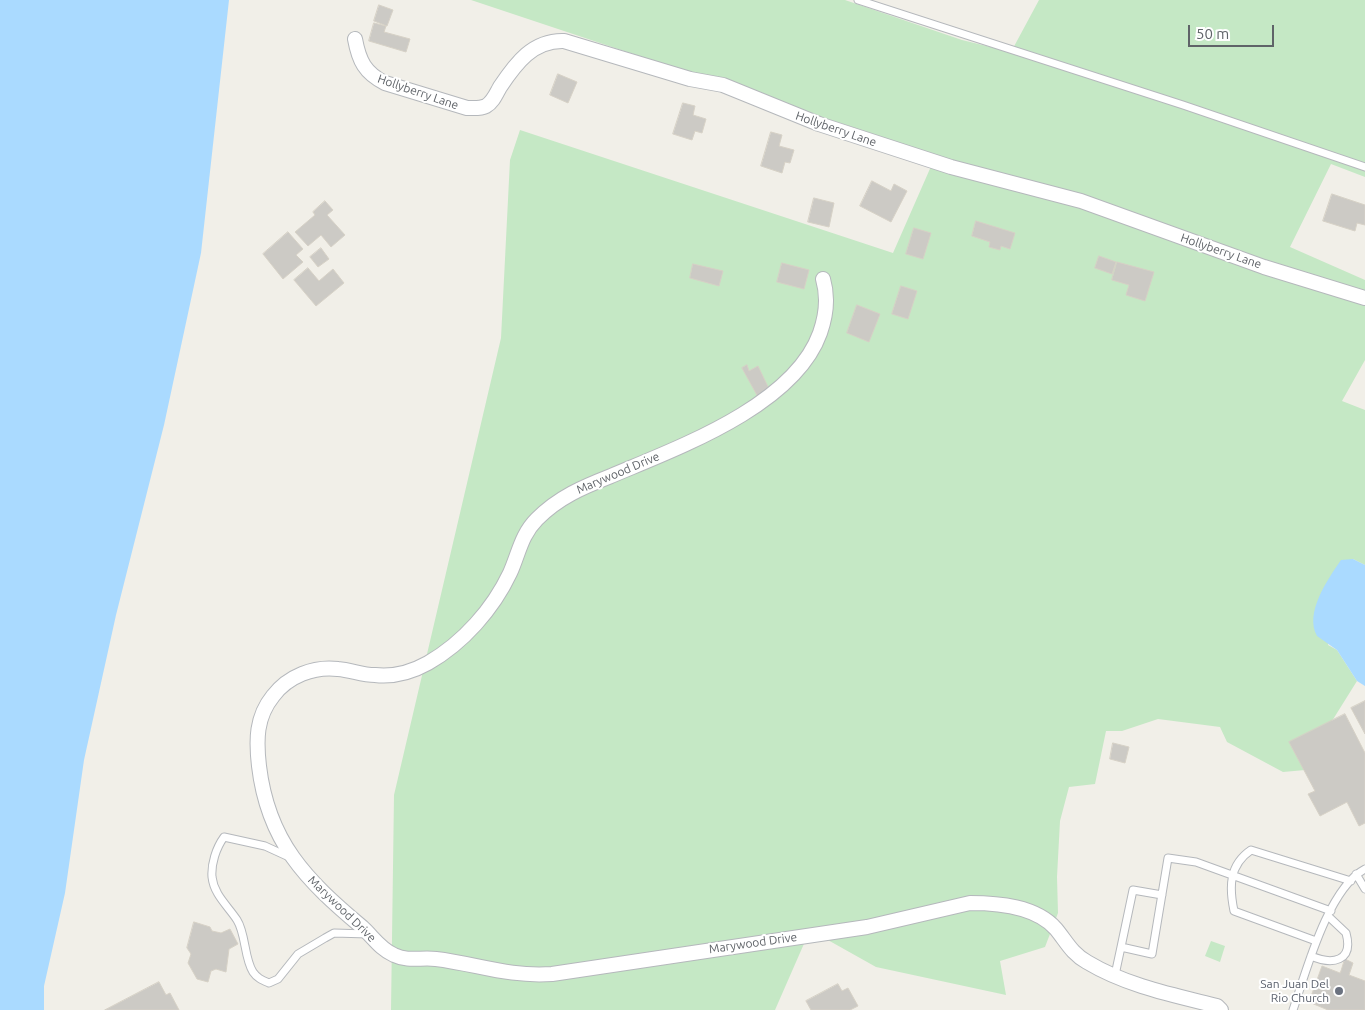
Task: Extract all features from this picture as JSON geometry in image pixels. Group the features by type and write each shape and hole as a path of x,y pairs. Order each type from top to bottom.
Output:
{"street":[{"name":"Hollyberry Lane","path":"355,39 361,63 374,77 385,83 467,108 478,109 491,102 508,75 532,49 548,42 564,40 690,79 723,85 818,124 951,167 1081,201 1264,266 1365,298"},
{"name":"Marywood Drive","path":"822,279 825,306 822,326 814,346 796,372 773,394 729,424 588,484 552,506 522,536 510,573 488,609 460,640 432,661 403,673 383,676 336,668 315,670 295,677 278,689 261,716 256,747 265,801 281,840 292,858 328,898 382,948 400,958 421,960 431,958 509,974 552,974 867,927 970,904 988,903 1019,908 1038,917 1056,929 1077,956 1115,975 1151,990 1217,1006 1221,1010"}],"lane":[{"path":"858,0 1183,105 1365,167"},
{"path":"292,858 265,846 224,837 218,845 213,866 214,886 230,913 238,921 252,971 259,979 269,982 278,979 298,954 334,933 369,934"},
{"path":"1316,941 1234,911 1231,897 1232,876 1239,858 1251,850 1351,881"},
{"path":"1122,947 1152,954 1168,858 1196,862 1330,914 1346,933 1347,944 1343,955 1332,962 1311,956"},
{"path":"1293,1010 1316,941 1339,896 1356,874 1365,869"},
{"path":"1356,874 1365,889"},
{"path":"1115,975 1133,890 1162,895"}],"green space":[{"path":"471,0 845,0 962,40 1011,52 1039,0 1365,0 1365,177 1331,164 1290,247 1365,280 1365,360 1342,401 1365,410 1365,565 1353,559 1328,645 1337,650 1357,681 1327,729 1316,769 1283,772 1227,742 1220,727 1158,719 1122,731 1106,731 1095,784 1069,787 1060,821 1057,877 1058,913 1045,947 1000,961 1006,995 876,967 810,930 775,1010 391,1010 394,795 501,338 510,160 520,130 893,253 936,155"},
{"path":"1211,941 1225,946 1220,962 1205,956"}],"water":[{"path":"0,0 229,0 201,253 164,425 116,615 84,760 65,893 44,986 44,1010 0,1010"},
{"path":"1353,559 1365,565 1365,686 1357,681 1337,650 1317,636 1313,617 1319,596 1341,560"}],"building":[{"path":"379,5 393,10 387,26 374,21"},
{"path":"374,23 386,26 384,32 410,39 406,52 369,41"},
{"path":"558,74 577,82 568,103 550,95"},
{"path":"683,103 695,106 693,115 706,119 702,133 695,131 692,140 673,134"},
{"path":"771,132 782,135 779,146 794,150 790,163 785,162 782,173 761,166"},
{"path":"872,181 891,191 894,184 907,191 891,222 860,206"},
{"path":"1332,194 1365,205 1365,225 1357,223 1355,231 1323,221"},
{"path":"814,198 834,203 829,227 808,222"},
{"path":"325,201 333,210 327,215 345,235 331,247 321,235 308,246 295,232 315,215 313,212"},
{"path":"976,221 1015,233 1010,249 1001,246 1000,250 989,247 990,242 972,236"},
{"path":"914,228 931,233 923,259 906,254"},
{"path":"288,232 303,249 296,255 303,262 283,279 263,254"},
{"path":"321,248 329,259 318,267 310,257"},
{"path":"1099,256 1116,262 1112,274 1095,268"},
{"path":"1117,262 1154,272 1145,301 1126,295 1129,285 1112,280"},
{"path":"782,263 809,270 804,289 777,282"},
{"path":"693,264 723,271 719,286 690,278"},
{"path":"308,268 319,281 333,269 344,283 316,306 294,280"},
{"path":"901,286 917,291 908,319 892,314"},
{"path":"857,305 880,314 869,342 847,333"},
{"path":"747,365 749,371 758,366 770,391 758,397 742,368"},
{"path":"1365,701 1365,734 1351,708"},
{"path":"1345,714 1365,753 1365,823 1359,826 1347,802 1320,816 1308,794 1315,791 1289,742"},
{"path":"1113,743 1129,747 1125,763 1110,759"},
{"path":"194,922 210,927 212,931 221,933 230,929 238,944 229,949 226,972 216,969 211,971 208,982 197,979 188,963 191,954 187,948"},
{"name":"San Juan Del Rio Church","path":"1345,959 1353,963 1349,975 1365,981 1365,1010 1328,1010 1309,1002 1322,966 1340,973"},
{"path":"159,982 166,995 170,993 179,1010 105,1010"},
{"path":"838,984 842,991 848,988 858,1006 850,1010 811,1010 806,1001"}],"place":[{"name":"San Juan Del Rio Church","path":"1339,991"}]}
